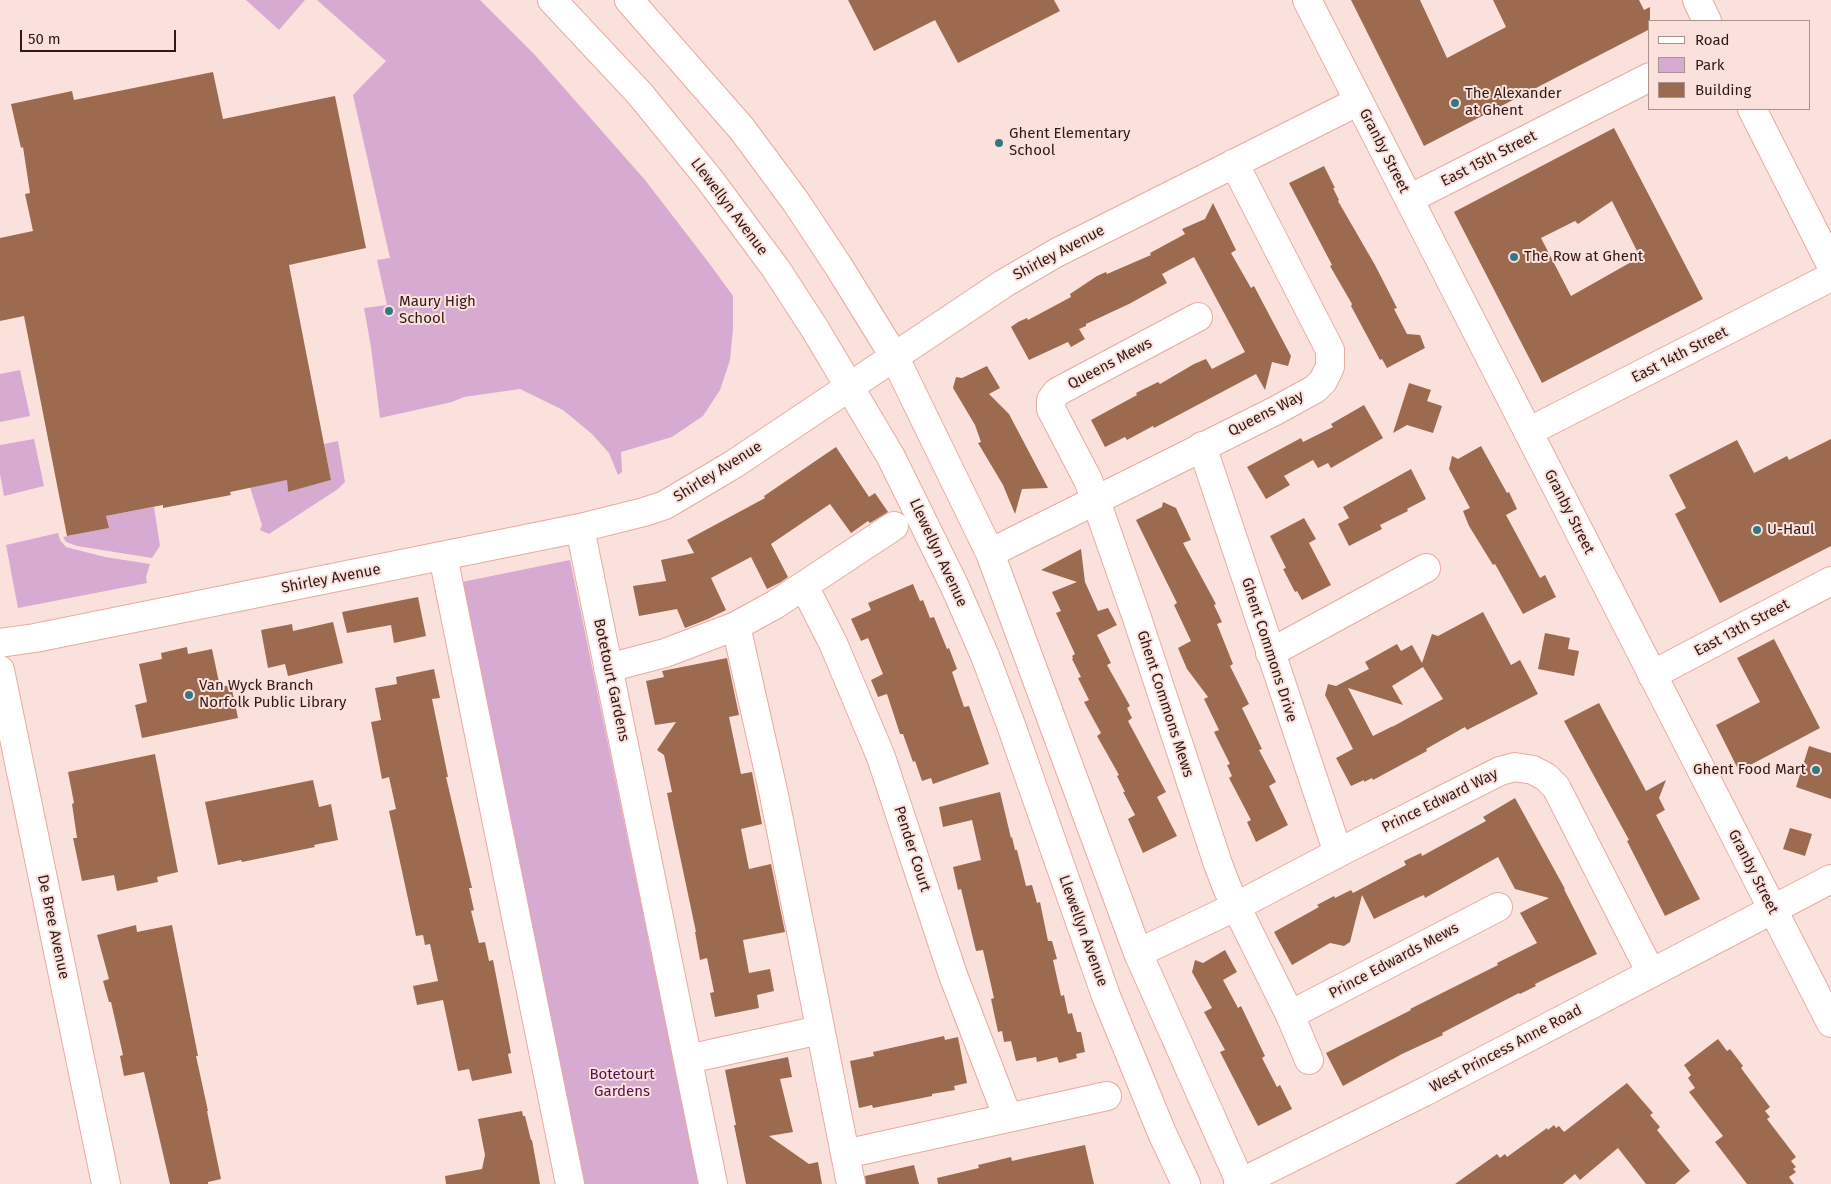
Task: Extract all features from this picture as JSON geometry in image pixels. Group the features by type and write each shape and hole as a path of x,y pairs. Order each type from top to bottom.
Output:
{"street":[{"name":"Llewellyn Avenue","path":"552,0 640,94 710,180 776,269 815,329 891,457 925,523 981,647 1011,725 1106,996 1162,1133 1186,1184"},
{"path":"630,0 742,129 796,202 894,356 990,553 1138,953 1240,1184"},
{"name":"Granby Street","path":"1307,0 1831,1023"},
{"path":"1697,0 1707,20"},
{"name":"East 15th Street","path":"1409,200 1648,78"},
{"name":"Shirley Avenue","path":"0,643 45,636 580,528 666,505 734,464 894,356 1004,284 1056,253 1359,101"},
{"path":"1753,110 1831,265"},
{"name":"Queens Way","path":"990,553 1092,491 1202,446 1275,411 1315,389 1323,382 1330,367 1330,350 1234,163"},
{"name":"East 14th Street","path":"1528,432 1831,277"},
{"name":"Queens Mews","path":"1092,491 1051,409 1052,400 1057,392 1198,317"},
{"name":"Ghent Commons Drive","path":"1202,446 1338,853"},
{"name":"Ghent Commons Mews","path":"1092,491 1137,618 1218,864 1228,890 1242,915"},
{"path":"608,668 665,653 736,626 776,604 894,526"},
{"name":"Botetourt Gardens","path":"580,528 713,1184"},
{"path":"443,556 570,1184"},
{"path":"1270,653 1426,568"},
{"name":"East 13th Street","path":"1652,675 1831,581"},
{"name":"Pender Court","path":"804,586 834,643 881,757 954,975 1008,1118"},
{"path":"736,626 774,795 851,1184"},
{"name":"De Bree Avenue","path":"0,670 106,1184"},
{"name":"Prince Edward Way","path":"1138,953 1242,915 1338,853 1500,771 1515,767 1533,770 1546,777 1556,787 1651,973"},
{"name":"West Princess Anne Road","path":"1240,1184 1424,1092 1831,879"},
{"name":"Prince Edwards Mews","path":"1290,1015 1498,907"},
{"path":"1242,915 1290,1015 1309,1060"},
{"path":"688,1059 820,1030"},
{"path":"845,1154 1106,1096"}],"green space":[{"path":"246,0 305,0 279,30"},
{"path":"317,0 480,0 535,55 645,180 733,296 733,329 730,360 720,390 703,416 672,437 621,452 622,472 618,475 609,453 592,434 563,410 520,389 464,397 452,402 380,418 364,308 387,305 377,260 390,258 353,95 386,61"},
{"path":"20,370 30,416 0,422 0,374"},
{"path":"34,439 44,486 4,496 0,474 0,445"},
{"path":"338,441 345,482 338,489 269,534 260,530 262,525 250,487 287,480 288,492 331,480 324,444"},
{"path":"154,507 160,546 152,558 77,546 66,542 63,537 108,528 106,516"},
{"path":"58,533 60,540 66,547 105,557 150,564 146,577 147,583 18,608 6,545"},
{"name":"Botetourt Gardens","path":"570,560 699,1184 585,1184 462,582"}],"building":[{"path":"848,0 1054,0 1060,11 958,63 935,20 874,51"},
{"name":"The Alexander at Ghent","path":"1351,0 1420,0 1447,58 1506,27 1493,0 1639,0 1644,10 1650,7 1648,30 1424,146"},
{"path":"213,72 223,119 335,96 366,248 289,265 331,480 288,492 287,480 230,492 231,495 163,508 163,505 106,516 109,528 67,536 24,316 0,321 0,238 33,231 25,194 30,193 23,147 21,148 11,104 72,91 74,100"},
{"name":"The Row at Ghent","path":"1614,128 1703,299 1542,383 1454,212","holes":["1612,201 1640,257 1571,296 1541,238 1575,221 1578,224"]},
{"path":"1324,166 1335,188 1333,188 1338,201 1375,265 1397,308 1394,309 1407,334 1420,335 1425,348 1387,368 1382,359 1380,360 1351,306 1352,304 1330,266 1332,265 1289,183"},
{"path":"1213,203 1236,250 1231,253 1251,288 1254,286 1291,356 1288,366 1272,362 1265,390 1256,374 1154,428 1153,426 1127,440 1125,437 1105,447 1091,420 1137,395 1136,393 1158,382 1160,384 1194,364 1206,359 1212,369 1245,352 1194,257 1162,274 1167,283 1079,329 1085,339 1071,347 1068,342 1029,360 1011,327 1071,297 1070,294 1097,276 1106,272 1107,274 1151,255 1150,253 1185,234 1182,229 1205,219"},
{"path":"987,366 1000,388 989,394 1009,414 1048,488 1022,489 1015,514 1003,485 978,443 981,442 975,425 953,388 956,377 962,378"},
{"path":"1409,383 1431,390 1427,401 1442,406 1433,433 1407,425 1393,433"},
{"path":"1364,405 1383,438 1331,468 1328,463 1318,468 1313,460 1284,476 1290,485 1266,499 1247,467 1301,438 1303,442 1333,427 1331,424"},
{"name":"U-Haul","path":"1831,439 1831,546 1720,603 1675,514 1686,508 1669,475 1737,440 1754,473 1787,456 1789,460"},
{"path":"1481,446 1517,509 1506,515 1540,578 1545,575 1556,597 1523,614 1495,564 1493,565 1469,526 1463,511 1470,508 1449,469 1452,456 1458,459"},
{"path":"836,447 869,497 875,493 888,512 870,523 868,521 851,533 830,504 771,544 788,577 781,582 767,589 751,557 711,578 726,610 685,628 677,609 639,616 633,586 666,581 661,560 694,553 687,540 765,498 764,496"},
{"path":"1411,469 1426,499 1407,509 1408,511 1380,525 1382,529 1349,546 1338,524 1349,518 1343,507"},
{"path":"1163,502 1176,508 1191,540 1183,543 1216,604 1214,605 1222,622 1217,624 1233,664 1230,666 1249,704 1242,708 1262,749 1259,750 1276,782 1269,786 1288,825 1256,842 1247,822 1251,820 1229,778 1232,776 1227,765 1230,764 1214,732 1219,730 1204,699 1208,697 1187,669 1178,648 1191,641 1174,605 1177,603 1136,520 1162,507"},
{"path":"1304,518 1316,539 1309,543 1331,585 1302,600 1297,591 1295,592 1283,569 1286,568 1270,536"},
{"path":"1081,549 1085,582 1098,611 1108,608 1117,625 1097,635 1111,663 1107,665 1130,706 1127,708 1132,718 1128,721 1166,792 1157,797 1177,836 1143,853 1128,819 1135,815 1123,792 1125,792 1117,776 1119,775 1097,736 1101,733 1084,702 1089,700 1078,678 1081,677 1072,659 1072,656 1075,654 1056,613 1061,611 1052,592 1077,582 1041,570"},
{"path":"913,584 920,601 923,600 930,618 934,617 947,649 949,648 957,669 952,672 964,707 969,706 989,764 933,784 931,778 922,781 903,734 900,734 887,694 878,697 871,680 883,674 868,638 861,641 851,619 871,610 868,603"},
{"path":"418,597 426,636 394,643 391,625 347,633 342,612"},
{"path":"1483,612 1511,665 1520,660 1538,694 1467,730 1465,727 1426,749 1427,751 1373,780 1372,778 1364,782 1364,780 1351,786 1336,758 1353,749 1325,695 1328,684 1336,686 1369,669 1365,662 1397,644 1401,651 1412,645 1422,663 1432,634 1438,636","holes":["1423,667 1443,699 1373,736 1348,688 1403,705 1392,686"]},
{"path":"333,622 343,663 288,676 285,664 268,668 261,630 292,624 293,631"},
{"path":"1545,633 1570,638 1568,649 1579,651 1574,676 1538,669"},
{"path":"1774,639 1820,728 1739,771 1716,725 1760,702 1737,658"},
{"name":"Van Wyck Branch Norfolk Public Library","path":"187,647 188,654 212,649 220,687 231,685 238,718 142,738 135,705 147,702 139,664 162,659 161,653"},
{"path":"727,658 739,715 729,717 741,774 752,772 762,824 741,829 749,869 771,864 785,932 743,940 749,973 770,969 774,991 757,995 759,1008 715,1017 710,993 714,992 707,958 700,960 696,932 667,793 672,792 664,755 657,750 676,722 655,725 646,681 664,677 662,671"},
{"path":"434,669 440,698 432,699 448,777 446,777 472,888 469,888 474,910 471,911 479,943 485,942 489,961 493,960 511,1053 508,1054 512,1073 472,1081 469,1069 458,1071 443,1000 417,1005 413,986 438,981 430,944 425,945 423,935 416,936 389,811 396,809 389,777 382,779 371,722 381,720 375,688 397,684 396,677"},
{"path":"1599,703 1646,791 1666,780 1659,798 1665,810 1656,815 1700,899 1665,916 1627,841 1629,840 1564,721"},
{"name":"Ghent Food Mart","path":"1809,746 1831,753 1831,799 1796,787"},
{"path":"155,754 178,872 157,877 158,882 117,891 114,875 82,881 73,838 77,838 72,804 74,803 68,772"},
{"path":"313,780 319,807 331,804 338,840 314,845 315,847 218,865 205,802"},
{"path":"1000,792 1011,838 1015,850 1017,850 1026,886 1032,885 1037,903 1040,902 1048,941 1052,941 1057,959 1053,960 1061,996 1064,995 1068,1014 1072,1013 1077,1032 1081,1032 1085,1052 1076,1054 1077,1058 1059,1063 1057,1057 1037,1062 1036,1057 1016,1061 1011,1041 1004,1042 1002,1031 998,1032 991,999 994,998 983,950 976,951 961,889 958,890 953,867 981,860 972,820 943,827 939,807"},
{"path":"1515,798 1565,889 1597,954 1535,984 1536,986 1519,993 1442,1033 1443,1035 1402,1054 1343,1086 1326,1053 1537,943 1520,913 1549,898 1515,889 1498,857 1425,898 1424,895 1374,919 1362,895 1350,942 1344,946 1330,943 1292,965 1274,932 1319,907 1317,905 1334,896 1335,898 1351,890 1353,893 1406,865 1404,861 1421,853 1422,856 1486,821 1483,817"},
{"path":"1790,828 1812,834 1805,856 1783,849"},
{"path":"136,925 137,932 172,925 221,1179 208,1182 208,1184 170,1184 144,1072 124,1076 120,1056 123,1055 111,1002 109,1002 103,981 109,979 97,935"},
{"path":"1225,950 1237,972 1223,980 1238,1008 1241,1006 1265,1056 1262,1058 1277,1087 1280,1085 1292,1109 1258,1126 1220,1052 1225,1050 1204,1012 1212,1008 1192,972 1195,960 1203,963"},
{"path":"944,1036 945,1040 958,1037 967,1083 954,1086 955,1090 932,1094 932,1096 873,1108 872,1105 859,1108 850,1061 874,1056 873,1052"},
{"path":"1718,1039 1727,1051 1730,1049 1743,1066 1741,1068 1770,1107 1765,1111 1770,1117 1767,1119 1796,1157 1791,1161 1796,1167 1793,1169 1796,1172 1789,1177 1794,1184 1747,1184 1715,1142 1723,1136 1689,1092 1695,1088 1688,1078 1691,1075 1684,1065"},
{"path":"788,1057 792,1077 780,1079 793,1132 769,1136 809,1164 818,1162 822,1184 746,1184 725,1070"},
{"path":"1627,1083 1653,1113 1650,1115 1660,1127 1657,1130 1690,1171 1675,1184 1646,1184 1618,1148 1580,1180 1575,1174 1563,1184 1455,1184 1497,1154 1500,1158 1505,1154 1507,1157 1547,1128 1548,1130 1554,1125 1556,1128 1559,1126 1564,1132"},
{"path":"522,1111 532,1140 540,1184 446,1184 445,1176 482,1169 485,1155 478,1119"},
{"path":"1085,1145 1094,1184 938,1184 937,1178 979,1168 978,1165 1011,1157 1012,1161"},
{"path":"914,1165 919,1184 866,1184 865,1176"}],"place":[{"name":"The Alexander at Ghent","path":"1455,103"},
{"name":"Ghent Elementary School","path":"999,143"},
{"name":"The Row at Ghent","path":"1514,257"},
{"name":"Maury High School","path":"389,311"},
{"name":"U-Haul","path":"1757,530"},
{"name":"Van Wyck Branch Norfolk Public Library","path":"189,695"},
{"name":"Ghent Food Mart","path":"1816,770"}]}
